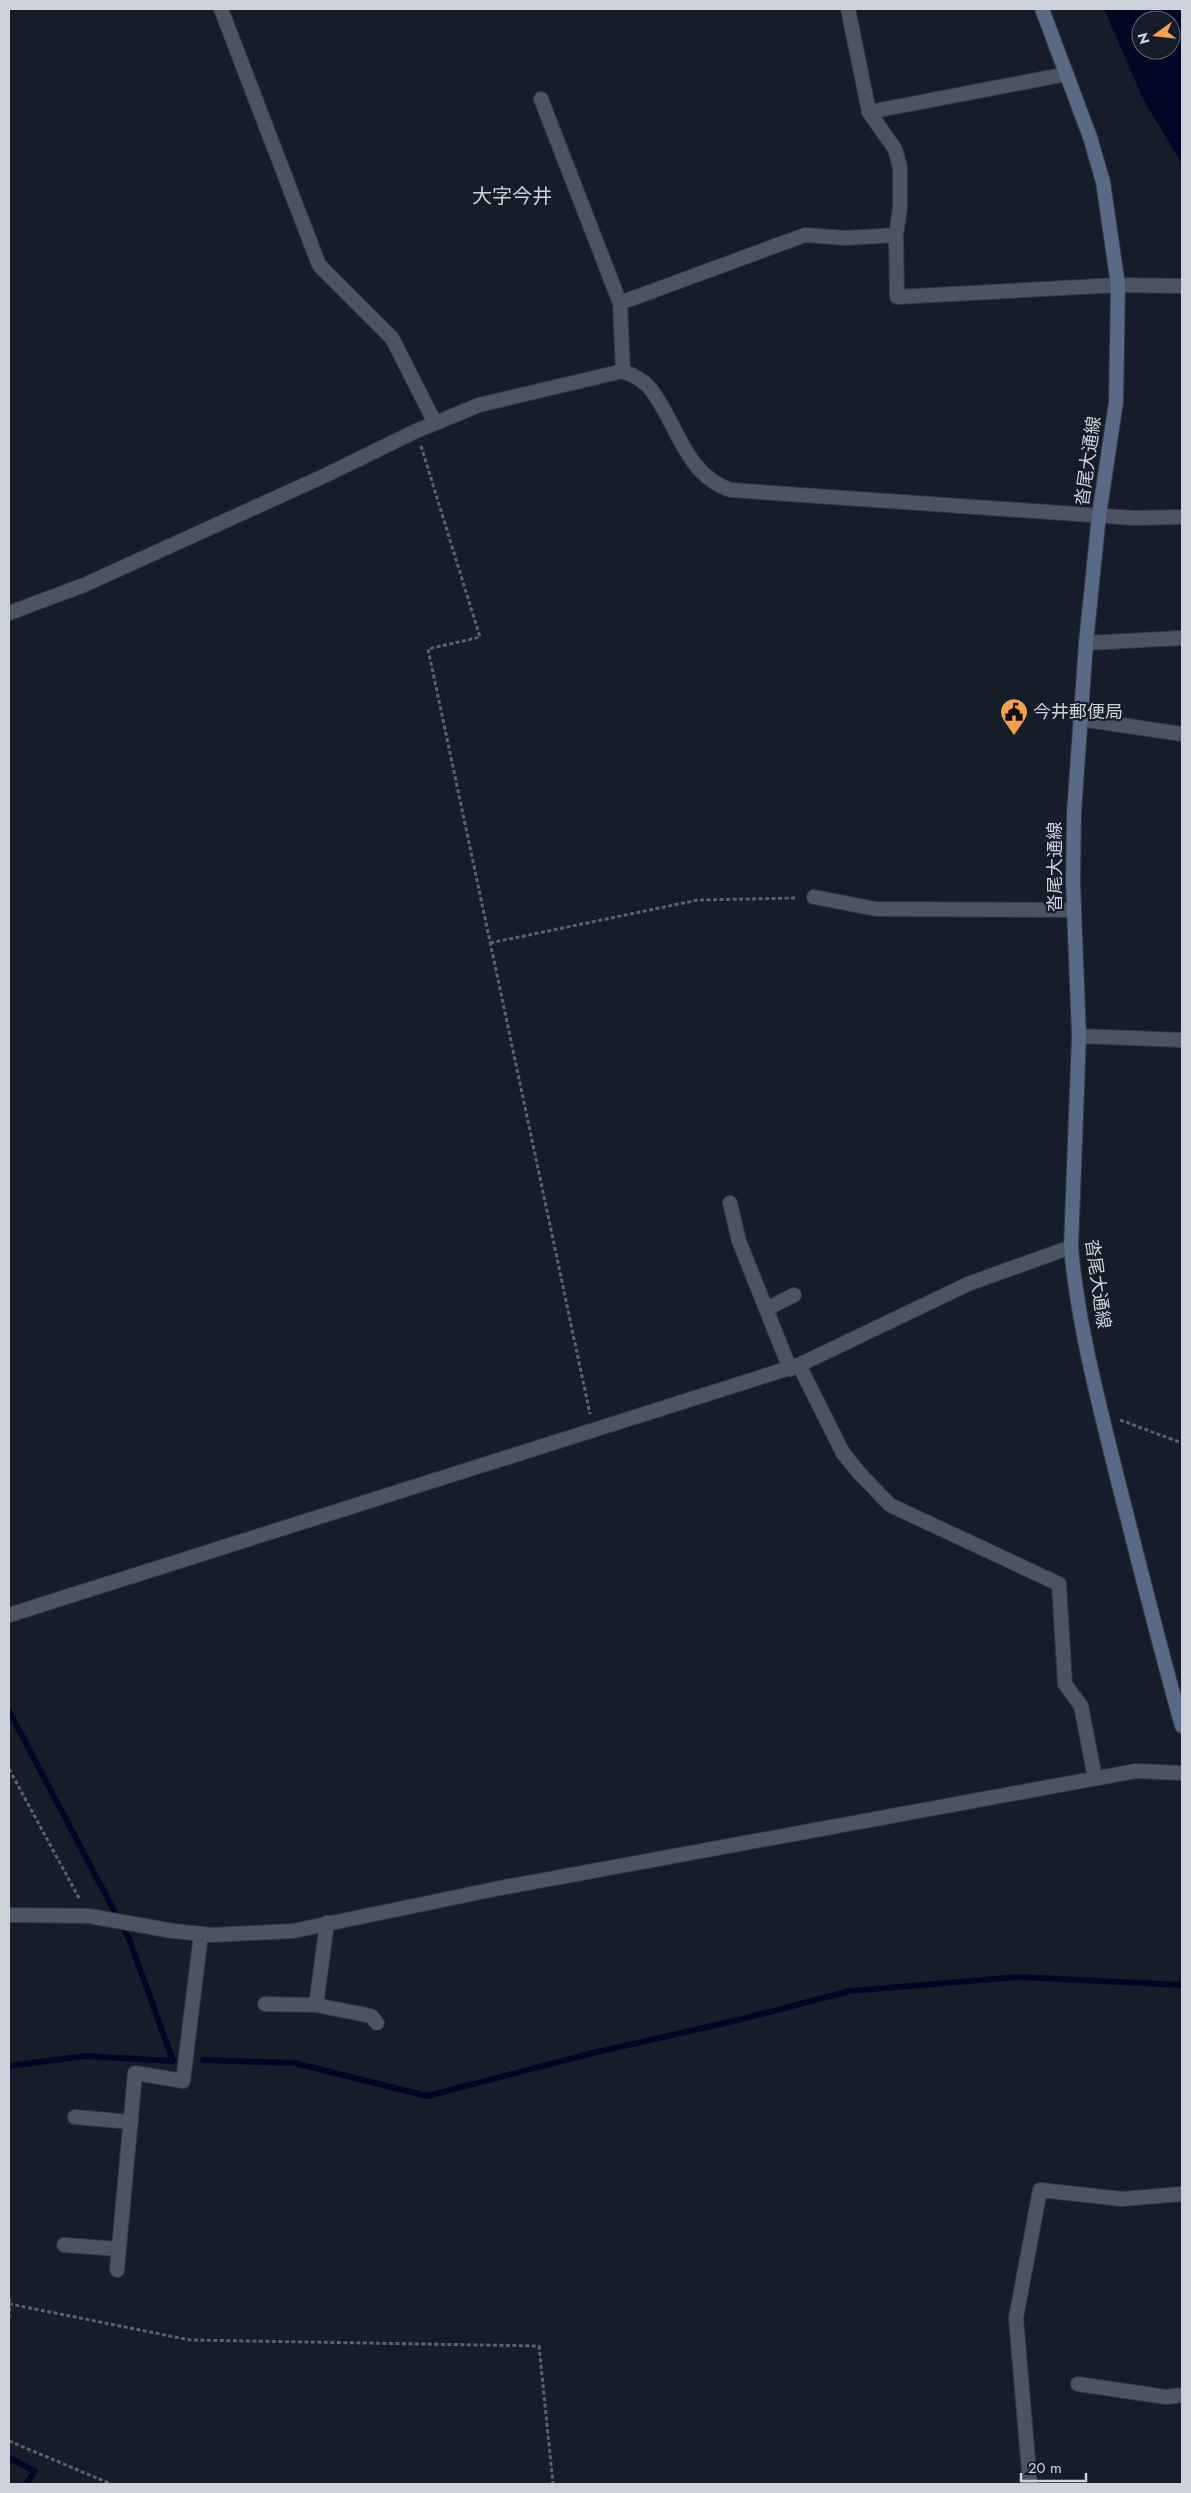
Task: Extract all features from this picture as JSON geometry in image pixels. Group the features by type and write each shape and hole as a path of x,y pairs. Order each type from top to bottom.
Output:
{"main road":[{"name":"沓尾大通線","path":"1042,9 1090,137 1103,182 1118,286 1116,402 1099,515 1086,642 1074,813 1074,910 1078,1036 1072,1247 1075,1282 1102,1416 1163,1660 1182,1726"}],"street":[{"path":"221,9 319,266 392,338 435,423"},
{"path":"848,9 869,112 895,149 900,167 900,208 896,235 897,297 1118,286 1182,286"},
{"path":"869,112 1067,74"},
{"path":"541,99 620,303 623,371"},
{"path":"620,303 805,235 846,238 896,235"},
{"path":"9,613 84,585 324,476 416,431 479,405 623,371 649,387 694,464 718,486 724,488 824,498 1134,518 1182,517"},
{"path":"1086,642 1182,638"},
{"path":"1080,718 1182,734"},
{"path":"814,897 876,909 1074,910"},
{"path":"1078,1036 1182,1040"},
{"path":"730,1203 739,1242 794,1367 843,1452 860,1474 890,1505 1059,1584 1065,1684 1081,1706 1095,1778"},
{"path":"9,1616 794,1367 968,1284 1072,1247"},
{"path":"768,1308 794,1295"},
{"path":"9,1915 89,1916 201,1934 243,1935 285,1932 500,1888 1136,1770 1182,1773"},
{"path":"316,2005 327,1924"},
{"path":"117,2270 135,2073 183,2081 201,1934"},
{"path":"265,2004 316,2005 371,2016 377,2023"},
{"path":"75,2117 131,2122"},
{"path":"1030,2484 1016,2318 1040,2190 1122,2200 1182,2194"},
{"path":"64,2245 119,2249"},
{"path":"1078,2384 1166,2397 1182,2395"}],"path":[{"path":"416,431 480,637 428,649 593,1430"},
{"path":"490,943 698,900 814,897"},
{"path":"1132,1422 1182,1443"},
{"path":"9,1768 89,1916"},
{"path":"9,2298 9,2318"},
{"path":"10,2304 190,2340 539,2346 553,2484"},
{"path":"9,2441 111,2484"}],"water":[{"path":"1104,9 1182,9 1182,164 1143,99"}],"waterway":[{"path":"9,1711 130,1941 173,2061 85,2056 9,2066"},
{"path":"203,2060 294,2063 427,2096 593,2053 738,2020 850,1991 1019,1977 1182,1985"},
{"path":"9,2458 35,2471 26,2484"}],"place":[{"name":"今井郵便局","path":"1014,736"}],"district":[{"name":"大字今井","path":"512,196"}]}
